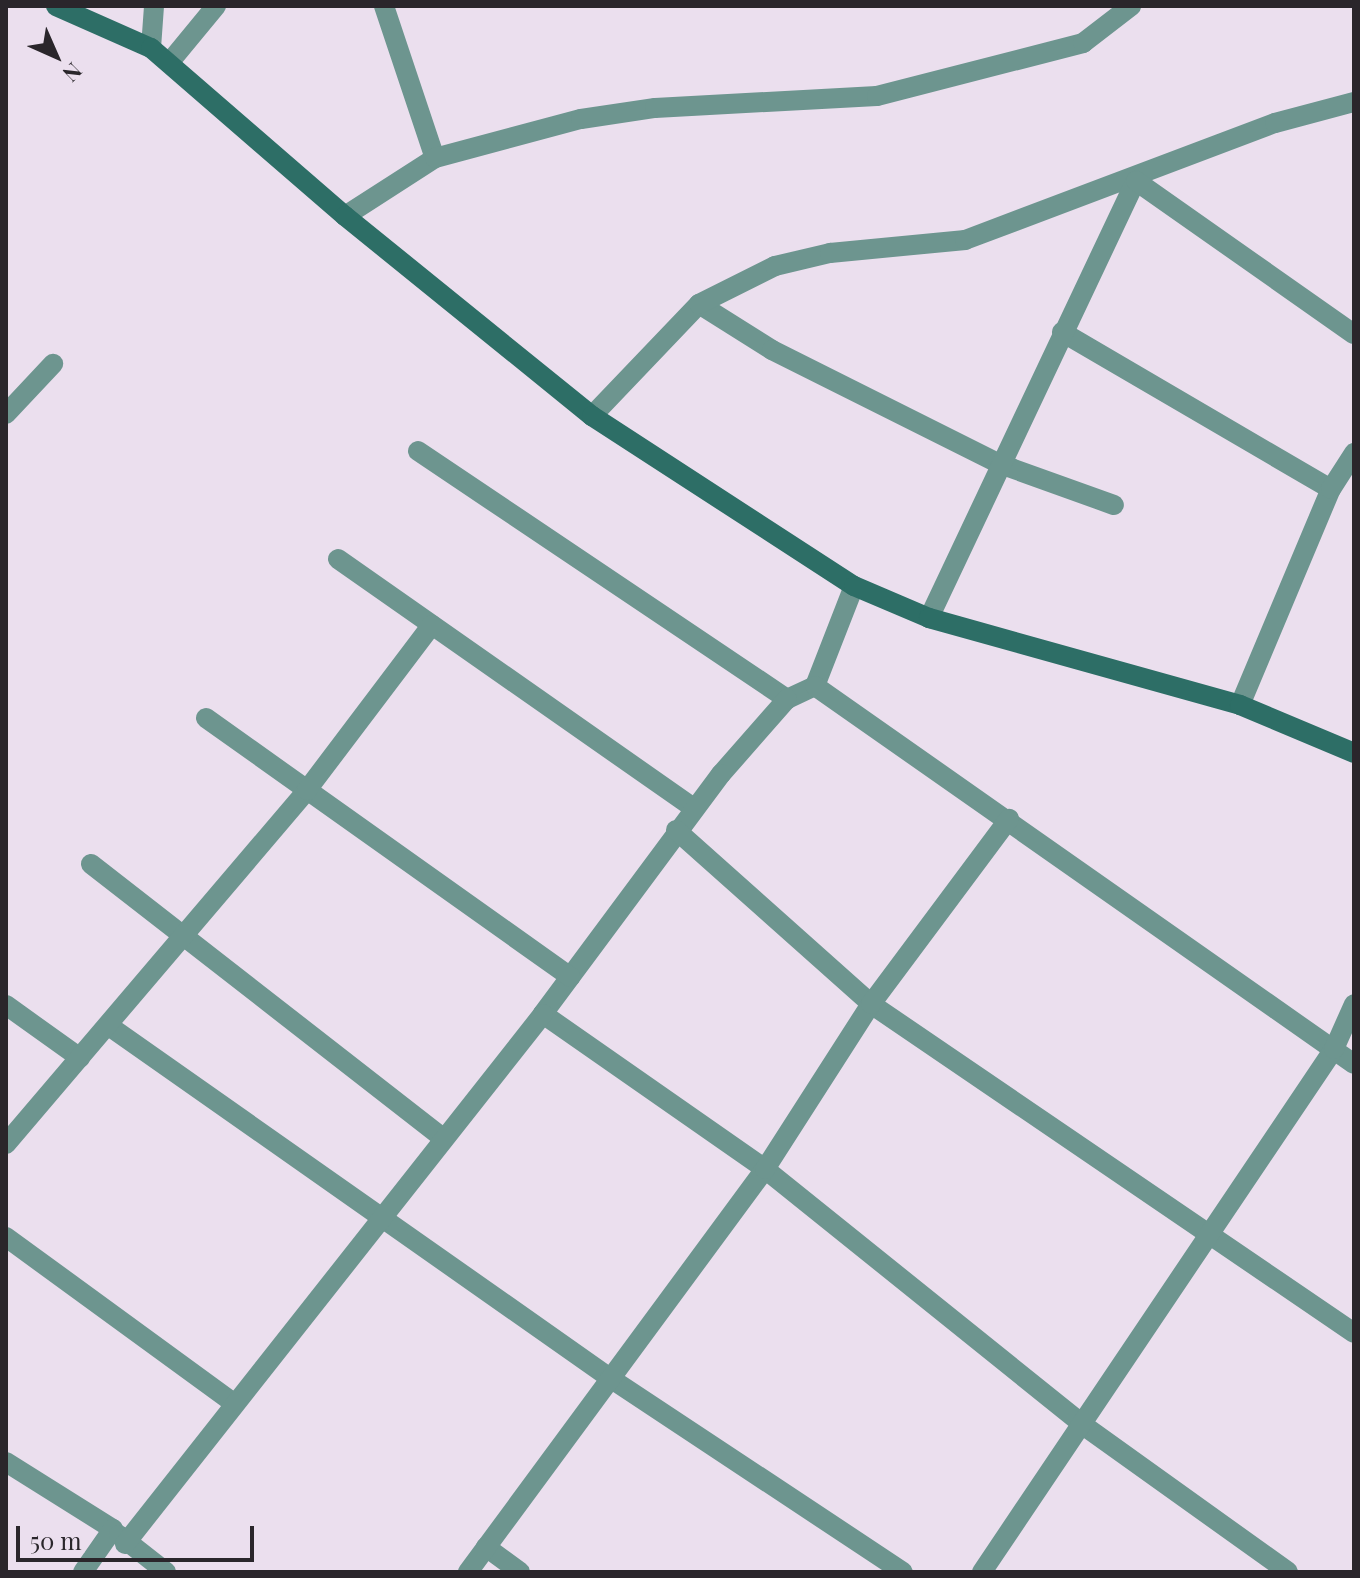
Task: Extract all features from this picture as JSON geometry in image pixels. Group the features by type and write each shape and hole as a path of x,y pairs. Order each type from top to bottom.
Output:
{"street":[{"path":"56,6 151,48 345,216 592,416 854,586 929,618 1240,705 1354,753"},
{"path":"151,48 154,6"},
{"path":"169,63 216,6"},
{"path":"384,6 435,158"},
{"path":"345,216 435,158 581,119 655,108 877,96 1083,43 1121,8"},
{"path":"592,416 699,304 775,266 830,253 965,240 1136,181 1275,123 1354,102"},
{"path":"929,618 1136,181"},
{"path":"1136,181 1354,334"},
{"path":"699,304 772,350 1000,464 1114,505"},
{"path":"1062,332 1331,489"},
{"path":"6,414 53,364"},
{"path":"418,451 787,699"},
{"path":"1240,705 1331,489 1354,453"},
{"path":"338,559 694,808"},
{"path":"83,1572 119,1536 235,1404 543,1014 694,808 787,699 815,686 854,586"},
{"path":"6,1144 185,938 307,790 432,625"},
{"path":"815,686 1009,819 1354,1064"},
{"path":"206,718 570,977"},
{"path":"468,1572 765,1169 871,1004 1009,819"},
{"path":"676,830 871,1004 1354,1333"},
{"path":"91,864 444,1139"},
{"path":"982,1572 1334,1049 1354,1004"},
{"path":"6,1005 80,1058"},
{"path":"543,1014 765,1169 1083,1425 1288,1572"},
{"path":"109,1026 384,1215 610,1378 903,1572"},
{"path":"6,1237 235,1404"},
{"path":"6,1462 119,1536 166,1572"},
{"path":"486,1547 520,1572"}]}
